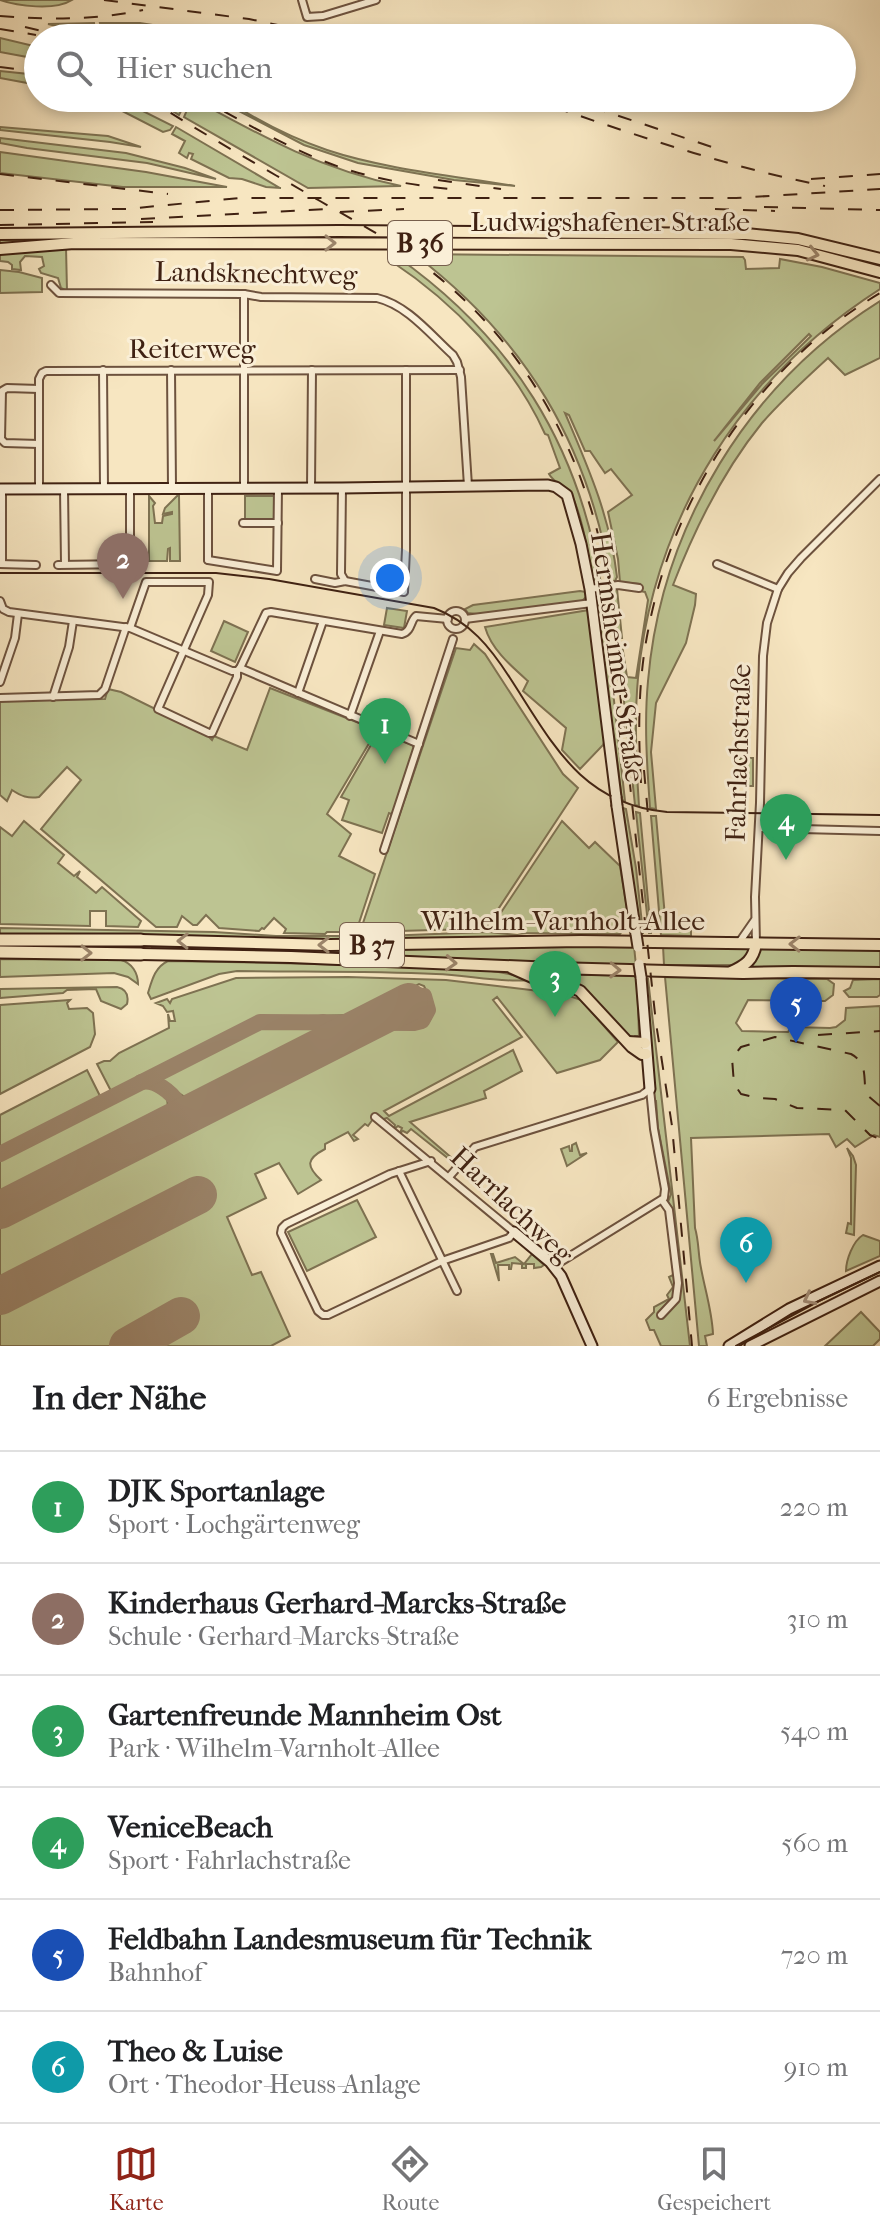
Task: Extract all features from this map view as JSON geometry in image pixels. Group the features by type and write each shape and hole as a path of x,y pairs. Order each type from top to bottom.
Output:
{"highway":[{"path":"0,940 55,947"},
{"name":"Wilhelm-Varnholt-Allee","path":"55,947 141,940"},
{"path":"0,952 55,947"},
{"name":"Wilhelm-Varnholt-Allee","path":"55,947 141,954"}],"main road":[{"name":"Ludwigshafener Straße","path":"0,234 339,231 734,234 798,239 880,259"},
{"name":"Ludwigshafener Straße","path":"0,249 74,243 731,244 798,250 880,272"},
{"name":"Wilhelm-Varnholt-Allee","path":"141,940 330,945 581,941 880,945"},
{"path":"729,973 750,961 756,944"},
{"name":"Wilhelm-Varnholt-Allee","path":"141,954 729,973 880,973"},
{"path":"508,966 536,980 574,988 583,993 628,1042 646,1048"},
{"path":"554,968 552,977 558,985"}],"street":[{"path":"302,0 307,17 323,16 376,0"},
{"name":"Landsknechtweg","path":"51,285 59,293 244,294 385,299 404,310 453,355 460,370"},
{"path":"244,294 244,488"},
{"path":"103,370 104,489"},
{"path":"171,370 172,488"},
{"path":"311,488 312,370"},
{"path":"315,579 404,592 406,370"},
{"path":"460,370 468,486"},
{"name":"Reiterweg","path":"39,389 40,376 46,371 460,370"},
{"path":"39,444 3,442 2,391 7,388 39,389 39,444 39,489"},
{"name":"Fahrlachstraße","path":"756,944 754,921 763,656 767,623 778,589 801,558 880,479"},
{"name":"Hermsheimer Straße","path":"1,489 548,485 563,490 576,521 590,589 638,947 654,1129 665,1189 662,1200 669,1210 678,1283 676,1299 661,1315"},
{"path":"208,489 206,561 277,571 278,488"},
{"path":"342,488 341,574 345,581"},
{"path":"1,489 1,564 36,565"},
{"path":"64,489 61,564 130,564 130,489"},
{"path":"243,523 278,523"},
{"path":"717,564 778,589"},
{"path":"0,698 95,696 102,693 146,582 209,582 208,595 158,709 209,733 214,730 238,670 266,613 406,633 413,619 420,615 448,619"},
{"path":"590,589 618,585 639,588"},
{"path":"0,601 6,611 18,614 128,628 298,693 419,744"},
{"path":"465,619 592,603"},
{"path":"455,611 462,613 465,619 458,629 449,626 449,615 455,611"},
{"path":"0,682 15,638 18,614"},
{"path":"53,697 69,647 73,621"},
{"path":"298,693 323,621"},
{"path":"350,716 380,631"},
{"path":"384,850 453,639"},
{"path":"759,828 880,831"},
{"path":"738,944 754,921"},
{"path":"449,1177 475,1147 642,1095 650,1089"},
{"name":"Harrlachweg","path":"375,1117 554,1266 592,1346"},
{"path":"431,1161 399,1171 282,1228 281,1233 318,1311 328,1315 442,1261 509,1238 514,1232"},
{"path":"399,1171 457,1291"},
{"path":"554,1266 662,1200"},
{"path":"729,1346 817,1295 880,1266"},
{"path":"755,1329 753,1344 880,1281"}],"green space":[{"path":"0,0 72,0 56,5 26,6"},
{"path":"100,23 146,24 100,24"},
{"path":"0,38 24,44 24,56 0,52"},
{"path":"0,71 24,74 24,82 0,78"},
{"path":"124,112 145,112 173,126 163,132"},
{"path":"186,112 219,112 318,161 401,186 308,188 184,117"},
{"path":"241,112 300,140 349,157 515,186 454,180 358,163 304,145"},
{"path":"0,127 108,136 141,147 0,130"},
{"path":"176,127 280,188 229,178 191,159 193,154 189,153 187,158 179,153 185,141 172,134"},
{"path":"0,138 126,153 216,179 147,163 0,143"},
{"path":"0,152 146,172 227,187 123,187 0,173"},
{"path":"304,235 755,238 754,242 0,245 0,237"},
{"path":"66,247 67,291 61,288 58,278 41,273 39,269 44,266 42,257 25,256 20,262 21,270 12,269 8,262 0,261 0,252"},
{"path":"414,254 743,257 746,269 779,268 780,259 880,283 880,289 831,324 787,364 747,408 714,455 685,506 663,561 647,618 636,710 639,806 635,805 612,589 617,589 622,638 619,638 619,644 622,645 627,677 636,678 648,600 645,592 639,591 640,584 620,582 608,512 632,495 611,469 605,473 590,451 585,451 569,415 565,413 604,513 617,577 611,582 587,485 546,398 489,321","holes":["809,334 811,336 762,384 714,441 760,383"]},
{"path":"396,256 473,322 506,358 533,398 557,440 576,485 591,533 601,584 593,580 582,526 572,496 549,474 560,468 548,435 532,408 499,359 479,336 437,295 391,261"},
{"path":"0,270 42,278 42,292 0,293"},
{"path":"880,301 880,358 845,375 828,358 794,390 748,441 711,501 691,542 673,585 696,594 695,605 686,643 656,703 651,752 656,809 650,808 646,713 656,624 671,568 693,514 720,464 752,416 790,373 833,335"},
{"path":"149,496 155,503 155,523 162,523 163,516 172,514 163,514 165,508 179,496 180,561 170,561 170,548 167,561 149,561"},
{"path":"245,496 276,496 276,520 245,520"},
{"path":"602,591 625,801 622,800 611,730 595,592"},
{"path":"586,592 582,601 476,615 465,609 473,605"},
{"path":"387,608 407,611 404,628 384,625"},
{"path":"589,610 605,740 580,769 562,750 566,728 523,691 528,681 497,650 485,627"},
{"path":"224,621 248,632 235,662 211,651"},
{"path":"474,644 485,654 563,774 578,788 487,926 362,932 456,648 470,650"},
{"path":"270,688 377,730 327,814 351,834 339,856 375,874 358,926 353,932 284,933 286,929 274,918 259,931 219,928 206,915 197,925 182,916 177,927 156,927 41,829 81,780 67,767 39,797 31,798 12,790 7,801 0,795 0,700 105,699 108,689 121,692 206,734 212,740 214,736 247,750"},
{"path":"379,731 415,749 394,815 389,813 382,833 342,820 349,800 341,797"},
{"path":"740,758 753,758 753,786 740,786"},
{"path":"623,808 626,809 636,868 643,933 640,934"},
{"path":"636,812 640,813 651,933 649,933"},
{"path":"651,816 656,816 666,928 691,929 691,936 661,935"},
{"path":"24,821 64,855 58,863 74,876 80,871 77,877 96,893 102,887 141,921 138,927 106,926 106,911 90,911 90,926 0,924 0,827 12,836"},
{"path":"562,821 589,848 595,842 620,866 629,921 620,934 522,933 494,927"},
{"path":"0,928 276,936 488,932 536,937 332,939 0,935"},
{"path":"634,946 636,966 293,952 152,951 152,947 319,950"},
{"path":"663,946 745,948 750,951 749,957 734,965 664,965"},
{"path":"759,948 880,949 880,969 746,969 756,959"},
{"path":"0,959 121,960 134,969 138,984 114,973 0,977"},
{"path":"168,961 472,969 501,972 529,980 411,973 237,971 219,974 151,999 148,993 157,970"},
{"path":"556,976 637,976 639,1036 632,1040 588,992 557,981"},
{"path":"665,977 827,979 834,984 833,995 825,1001 748,1000 736,1023 742,1031 788,1032 791,1027 836,1027 845,1020 846,1008 880,1006 880,1137 874,1135 855,1147 847,1139 836,1147 829,1134 691,1138 695,1228 713,1334 705,1336 707,1346 699,1346"},
{"path":"236,978 446,980 564,994 581,1000 618,1042 600,1060 557,1073 497,997 493,1000 522,1037 384,1111 389,1116 513,1050 522,1071 484,1091 486,1098 410,1122 453,1159 464,1147 454,1163 411,1129 407,1133 400,1133 402,1128 398,1126 393,1130 395,1125 387,1118 373,1119 368,1126 365,1124 353,1135 358,1139 354,1141 348,1132 325,1144 325,1149 310,1163 321,1180 298,1194 279,1163 255,1174 266,1198 227,1217 252,1275 261,1272 290,1336 271,1346 0,1346 0,1222 379,1029 424,1027 431,1017 432,1007 424,986 419,984 356,1015 259,1017 113,1092 97,1064 110,1061 119,1053 169,1028 168,1014 170,1021 175,1021 173,1011 167,1012 156,1003 167,999 170,1003 172,999"},
{"path":"645,979 648,979 690,1346 661,1346 646,1320 654,1312 654,1307 669,1299 667,1295 673,1287 669,1277 675,1274 672,1265 677,1258 672,1210 668,1202 671,1194 654,1101"},
{"path":"880,979 880,995 877,997 849,997 844,991 850,988 853,980"},
{"path":"117,987 127,995 127,1004 121,1009 101,1001 96,989 0,998 0,989"},
{"path":"70,1000 67,1003 69,1009 87,1008 93,1013 95,1034 90,1047 0,1094 0,1005"},
{"path":"262,1026 312,1026 317,1028 318,1033 191,1101 162,1082 164,1076"},
{"path":"87,1070 100,1096 98,1099 0,1149 0,1115"},
{"path":"143,1086 150,1086 167,1097 168,1109 164,1114 0,1198 0,1159"},
{"path":"576,1143 580,1155 587,1153 567,1166 561,1149 569,1146 572,1151 572,1145"},
{"path":"847,1148 856,1165 854,1235 846,1233 848,1223 851,1224 851,1158"},
{"path":"357,1200 376,1237 307,1271 288,1232"},
{"path":"863,1235 880,1241 880,1256 846,1271 851,1251"},
{"path":"491,1254 496,1263 515,1257 524,1264 532,1254 544,1265 534,1268 534,1264 526,1264 526,1268 522,1268 522,1264 512,1263 509,1269 509,1265 498,1265 499,1281"},
{"path":"861,1312 880,1332 880,1339 873,1346 825,1346"}],"taxiway":[{"path":"0,1154 260,1022 422,1021 428,1010 424,996 415,995 409,1002"},
{"path":"323,1022 330,1025 333,1033 330,1041 323,1046"},
{"path":"141,1082 152,1082 162,1087 178,1103 176,1117 161,1128"}],"runway":[{"path":"0,1210 409,1002"},
{"path":"0,1296 198,1195"},
{"path":"128,1346 181,1316"}],"tram line":[{"path":"0,573 216,573 269,579 434,608 458,620 487,646 572,767 612,797 637,807 667,812 880,815"},
{"path":"736,1346 880,1272"}],"railway":[{"path":"104,0 273,24"},
{"path":"0,16 72,18 143,10"},
{"path":"0,29 24,33"},
{"path":"0,67 24,70"},
{"path":"170,112 373,231 423,265 460,296 493,329 522,366 568,447 599,536 608,583 656,1023 672,1126 692,1346"},
{"path":"226,112 301,151 348,170 449,189"},
{"path":"569,112 712,158 825,186"},
{"path":"607,112 721,150"},
{"path":"0,174 168,194"},
{"path":"811,179 880,174"},
{"path":"438,180 501,189"},
{"path":"0,210 127,209 239,198 736,198 880,189"},
{"path":"764,207 880,210"},
{"path":"141,219 328,209"},
{"path":"340,212 404,209"},
{"path":"715,209 775,211"},
{"path":"0,225 153,222"},
{"path":"641,783 640,707 648,631 660,580 678,530 701,482 728,437 760,395 796,357 836,323 880,293"},
{"path":"644,770 648,815"},
{"path":"818,1035 880,1031"},
{"path":"880,1106 866,1094 864,1071 851,1054 775,1037 741,1047 732,1058 734,1084 741,1094 775,1099 797,1108 845,1110 870,1135 880,1139"}],"place":[{"name":"Kinderhaus Gerhard-Marcks-Straße","path":"123,599"},
{"name":"DJK Sportanlage","path":"385,764"},
{"name":"VeniceBeach","path":"786,860"},
{"name":"Gartenfreunde Mannheim Ost","path":"555,1017"},
{"name":"Feldbahn Landesmuseum für Technik","path":"796,1043"},
{"name":"Theo & Luise","path":"746,1283"}]}
